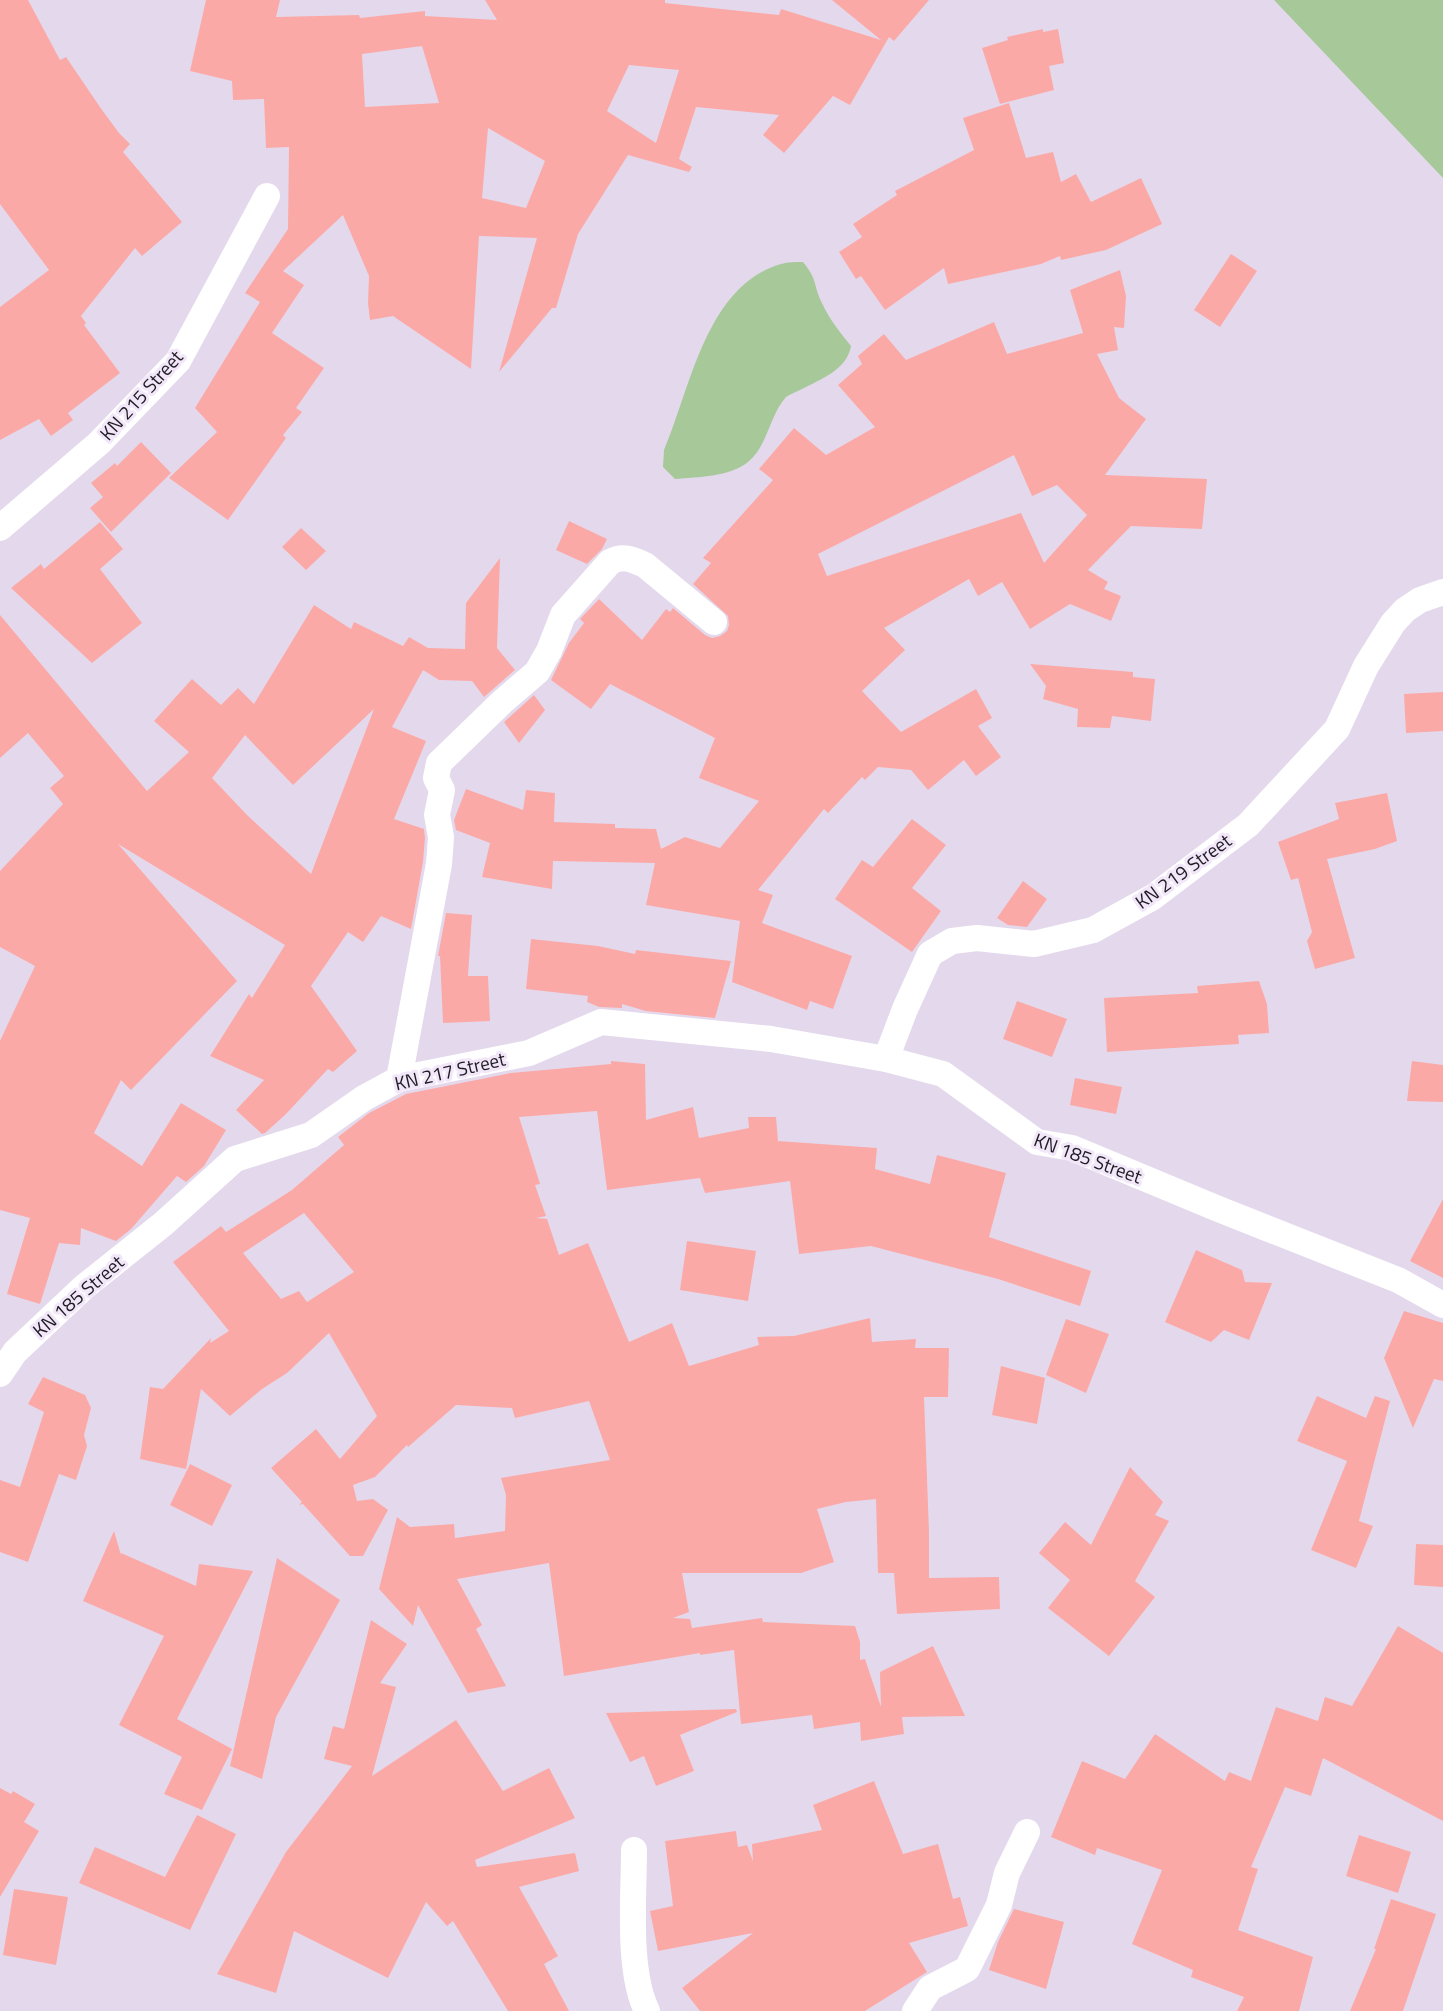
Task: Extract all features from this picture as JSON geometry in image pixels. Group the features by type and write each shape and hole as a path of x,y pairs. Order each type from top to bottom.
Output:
{"street":[{"name":"KN 215 Street","path":"0,528 99,443 178,360 267,196"},
{"path":"399,1079 439,864 441,837 437,815 442,790 436,778 439,764 537,672 550,651 563,615 610,562 618,558 631,558 645,565 715,622"},
{"name":"KN 219 Street","path":"886,1059 930,954 952,941 977,938 1034,944 1093,930 1153,897 1248,825 1338,729 1366,666 1393,623 1405,610 1420,600 1443,592"},
{"name":"KN 185 Street","path":"529,1054 601,1022 771,1039 886,1059 943,1074 1037,1142 1072,1148 1398,1280 1443,1305"},
{"name":"KN 217 Street","path":"163,1224 235,1159 311,1135 364,1098 399,1079 529,1054"},
{"name":"KN 185 Street","path":"0,1374 15,1352 84,1287 163,1224"},
{"path":"915,2011 930,1988 967,1969 999,1905 1007,1873 1027,1832"},
{"path":"634,1850 636,1958 639,1995 647,2011"}],"green space":[{"path":"1274,0 1443,0 1443,178"},
{"path":"803,262 811,273 828,314 851,346 849,354 832,373 786,397 760,448 748,462 732,471 675,479 663,467 664,450 693,369 718,316 735,293 756,276 781,264"}],"building":[{"path":"0,0 28,0 60,60 66,57 102,110 130,144 123,152 182,222 142,256 135,248 81,316 86,323 84,325 120,373 68,413 73,420 51,436 39,419 0,440 0,307 49,270 0,204"},
{"path":"206,0 280,0 276,17 359,15 360,18 425,11 425,16 497,20 485,0 665,0 665,3 779,15 781,9 881,40 832,0 929,0 894,41 889,37 850,105 833,96 784,153 763,135 779,115 696,107 679,159 692,167 689,172 628,155 578,234 556,308 552,308 499,372 537,238 479,236 471,369 393,316 370,320 369,276 343,215 283,271 304,285 272,333 324,368 296,408 302,412 283,435 286,438 228,520 169,478 217,432 195,408 260,302 245,293 288,229 289,147 266,148 264,99 233,100 232,81 190,71","holes":["422,46 439,103 365,107 362,54","629,65 679,70 656,143 607,111","488,128 545,161 526,208 482,198"]},
{"path":"1043,29 1043,32 1058,29 1064,63 1049,66 1054,90 1000,104 982,48 1008,40 1007,37"},
{"path":"1009,103 1026,158 1053,152 1061,182 1076,174 1091,202 1141,178 1162,224 1106,250 1061,260 1060,256 1041,264 948,284 944,268 885,310 861,276 856,279 839,252 862,237 853,224 897,195 895,191 974,150 963,118"},
{"path":"1231,254 1257,271 1220,327 1194,310"},
{"path":"1120,270 1126,296 1124,328 1114,327 1118,350 1097,354 1119,398 1146,419 1105,475 1207,479 1202,529 1131,526 1088,570 1108,582 1104,589 1121,596 1111,621 1070,604 1030,629 1002,582 978,596 969,579 884,628 905,650 862,691 901,732 976,689 992,718 978,726 1001,757 976,776 964,760 928,790 911,770 878,767 865,780 862,777 828,813 824,809 758,890 773,895 762,923 852,956 833,1009 810,1001 807,1010 732,982 740,921 646,905 655,863 553,861 552,889 482,877 490,843 456,830 454,820 466,789 523,810 526,790 555,793 554,822 615,824 615,828 656,829 661,849 685,837 720,848 759,801 699,778 715,738 610,684 591,709 551,680 569,643 584,623 580,619 599,599 642,640 666,609 670,612 673,608 705,635 712,638 720,636 727,631 728,616 693,584 711,563 703,558 773,480 759,469 794,428 826,455 875,427 838,385 862,364 858,356 884,334 906,360 994,322 1007,354 1083,333 1070,290","holes":["1014,455 1032,496 1057,485 1087,515 1044,563 1021,513 827,576 818,554"]},
{"path":"141,442 171,473 111,532 90,508 103,497 91,483 115,463 117,466"},
{"path":"569,521 607,539 602,549 587,564 556,550"},
{"path":"100,522 123,549 100,569 142,623 92,663 11,588 41,564 44,569"},
{"path":"301,528 326,551 306,570 282,547"},
{"path":"500,558 497,648 515,670 484,697 472,681 439,680 423,670 392,727 426,741 394,819 424,829 423,862 411,929 381,916 363,942 348,932 311,986 357,1051 333,1072 328,1069 285,1115 262,1134 236,1110 264,1080 210,1056 249,994 252,998 285,945 118,844 237,981 131,1090 121,1080 94,1133 142,1166 181,1103 226,1130 204,1166 186,1182 177,1176 131,1229 116,1241 81,1228 80,1245 59,1243 40,1304 7,1294 30,1218 0,1210 0,1041 35,966 0,947 0,871 63,804 50,788 64,776 28,733 0,758 0,615 147,791 189,752 154,721 192,679 221,705 238,688 254,704 314,605 351,629 354,622 403,646 409,637 428,648 465,649 466,603","holes":["374,709 311,874 247,815 212,778 245,735 293,785"]},
{"path":"1030,664 1133,672 1133,677 1155,679 1151,721 1112,716 1110,728 1077,727 1078,709 1043,699 1046,686"},
{"path":"1443,692 1443,731 1406,733 1404,694"},
{"path":"534,695 545,710 519,743 504,722"},
{"path":"1387,793 1397,841 1375,849 1327,859 1355,958 1315,969 1307,941 1312,932 1298,878 1291,880 1278,842 1339,819 1335,803"},
{"path":"912,819 946,845 912,888 941,911 912,952 835,899 862,860 873,867"},
{"path":"1023,881 1047,899 1027,927 1008,925 997,918"},
{"path":"446,913 472,915 468,976 488,976 490,1021 443,1023 438,956"},
{"path":"531,939 598,946 635,954 636,950 731,961 715,1018 646,1011 622,1004 622,1008 599,1007 587,1002 588,996 526,989"},
{"path":"1259,981 1267,1004 1269,1033 1238,1035 1239,1044 1107,1052 1104,998 1198,993 1197,986"},
{"path":"1017,1001 1067,1019 1052,1057 1003,1039"},
{"path":"611,1061 645,1064 646,1120 693,1107 699,1138 749,1128 748,1117 776,1117 778,1141 877,1148 875,1169 930,1184 937,1155 1006,1173 989,1237 1091,1271 1080,1306 998,1279 871,1246 799,1254 790,1181 705,1193 700,1178 607,1190 597,1111 519,1117 540,1184 535,1185 546,1216 536,1218 547,1219 559,1255 588,1243 629,1342 672,1323 689,1366 759,1345 757,1337 794,1336 870,1318 872,1342 916,1339 915,1348 949,1348 948,1397 924,1397 929,1578 999,1577 1000,1609 897,1614 894,1573 878,1573 876,1499 817,1509 834,1562 801,1573 682,1573 689,1612 673,1618 690,1619 692,1628 762,1618 763,1622 855,1626 860,1642 860,1660 865,1659 881,1707 880,1672 933,1646 965,1716 902,1717 904,1734 861,1741 860,1722 814,1729 812,1715 741,1724 734,1650 700,1653 564,1676 549,1563 457,1579 482,1625 476,1629 506,1686 468,1693 418,1605 413,1626 379,1589 397,1517 410,1527 454,1524 455,1538 505,1531 506,1495 501,1478 610,1460 589,1401 515,1418 512,1408 456,1405 408,1447 407,1445 375,1477 353,1485 357,1501 373,1499 388,1510 363,1556 350,1556 303,1504 299,1505 302,1502 271,1468 316,1429 340,1459 377,1416 329,1333 287,1373 262,1389 230,1416 201,1389 186,1469 140,1459 150,1387 163,1389 211,1338 210,1343 229,1331 173,1262 221,1226 226,1232 292,1190 344,1145 338,1137 369,1113 406,1094 511,1073 611,1064","holes":["304,1213 354,1272 307,1302 299,1291 281,1299 243,1253"]},
{"path":"1412,1061 1443,1065 1443,1102 1407,1101"},
{"path":"1075,1078 1122,1087 1116,1114 1070,1105"},
{"path":"1443,1199 1443,1278 1410,1261"},
{"path":"687,1241 756,1251 748,1301 680,1290"},
{"path":"1196,1250 1242,1270 1245,1282 1272,1283 1249,1340 1224,1330 1211,1342 1165,1322"},
{"path":"1404,1311 1443,1323 1443,1381 1434,1379 1413,1428 1384,1358"},
{"path":"1066,1319 1109,1334 1086,1393 1046,1375"},
{"path":"1001,1366 1045,1378 1037,1424 992,1415"},
{"path":"43,1377 85,1395 91,1408 84,1435 87,1446 76,1480 59,1474 28,1562 0,1552 0,1480 20,1487 44,1412 28,1404"},
{"path":"1317,1396 1366,1418 1375,1396 1390,1401 1359,1521 1373,1526 1356,1568 1311,1550 1347,1461 1297,1441"},
{"path":"190,1464 232,1485 212,1526 170,1505"},
{"path":"1130,1467 1163,1502 1155,1515 1169,1521 1135,1581 1155,1597 1109,1656 1048,1608 1070,1580 1039,1553 1065,1522 1091,1545"},
{"path":"114,1531 121,1555 196,1586 199,1564 253,1571 177,1719 232,1749 202,1810 164,1794 182,1757 119,1725 164,1636 83,1601"},
{"path":"1416,1544 1443,1545 1443,1587 1414,1585"},
{"path":"277,1558 340,1600 276,1717 262,1779 230,1766"},
{"path":"371,1620 407,1644 380,1683 396,1687 372,1776 456,1720 503,1791 549,1768 575,1818 475,1860 477,1867 575,1853 579,1871 519,1887 558,1956 544,1964 569,2011 508,2011 453,1921 447,1926 426,1902 388,1978 294,1931 276,1993 217,1974 286,1852 352,1766 324,1759 333,1726 344,1729"},
{"path":"1398,1626 1443,1653 1443,1821 1323,1758 1311,1796 1285,1787 1251,1867 1258,1869 1238,1930 1313,1957 1299,2011 1237,2011 1244,1997 1191,1977 1193,1970 1132,1944 1162,1870 1097,1848 1095,1855 1051,1837 1082,1761 1125,1779 1155,1734 1225,1781 1229,1772 1251,1781 1276,1707 1318,1721 1325,1697 1352,1706"},
{"path":"736,1709 737,1712 680,1735 694,1771 656,1786 644,1756 630,1762 606,1713"},
{"path":"874,1781 903,1854 938,1844 953,1899 960,1897 968,1926 909,1943 927,1972 865,2011 700,2011 682,1988 753,1933 658,1951 650,1911 673,1906 665,1841 736,1831 738,1847 747,1845 753,1861 752,1844 822,1830 813,1805"},
{"path":"0,1788 11,1794 13,1791 35,1804 24,1822 39,1831 0,1897"},
{"path":"197,1815 236,1834 190,1930 79,1883 95,1847 165,1877"},
{"path":"1359,1835 1411,1852 1398,1893 1346,1876"},
{"path":"14,1889 68,1897 56,1965 3,1955"},
{"path":"1391,1899 1436,1914 1403,2011 1350,2011 1376,1949"},
{"path":"1014,1909 1064,1922 1046,1989 989,1970 998,1942"}]}
